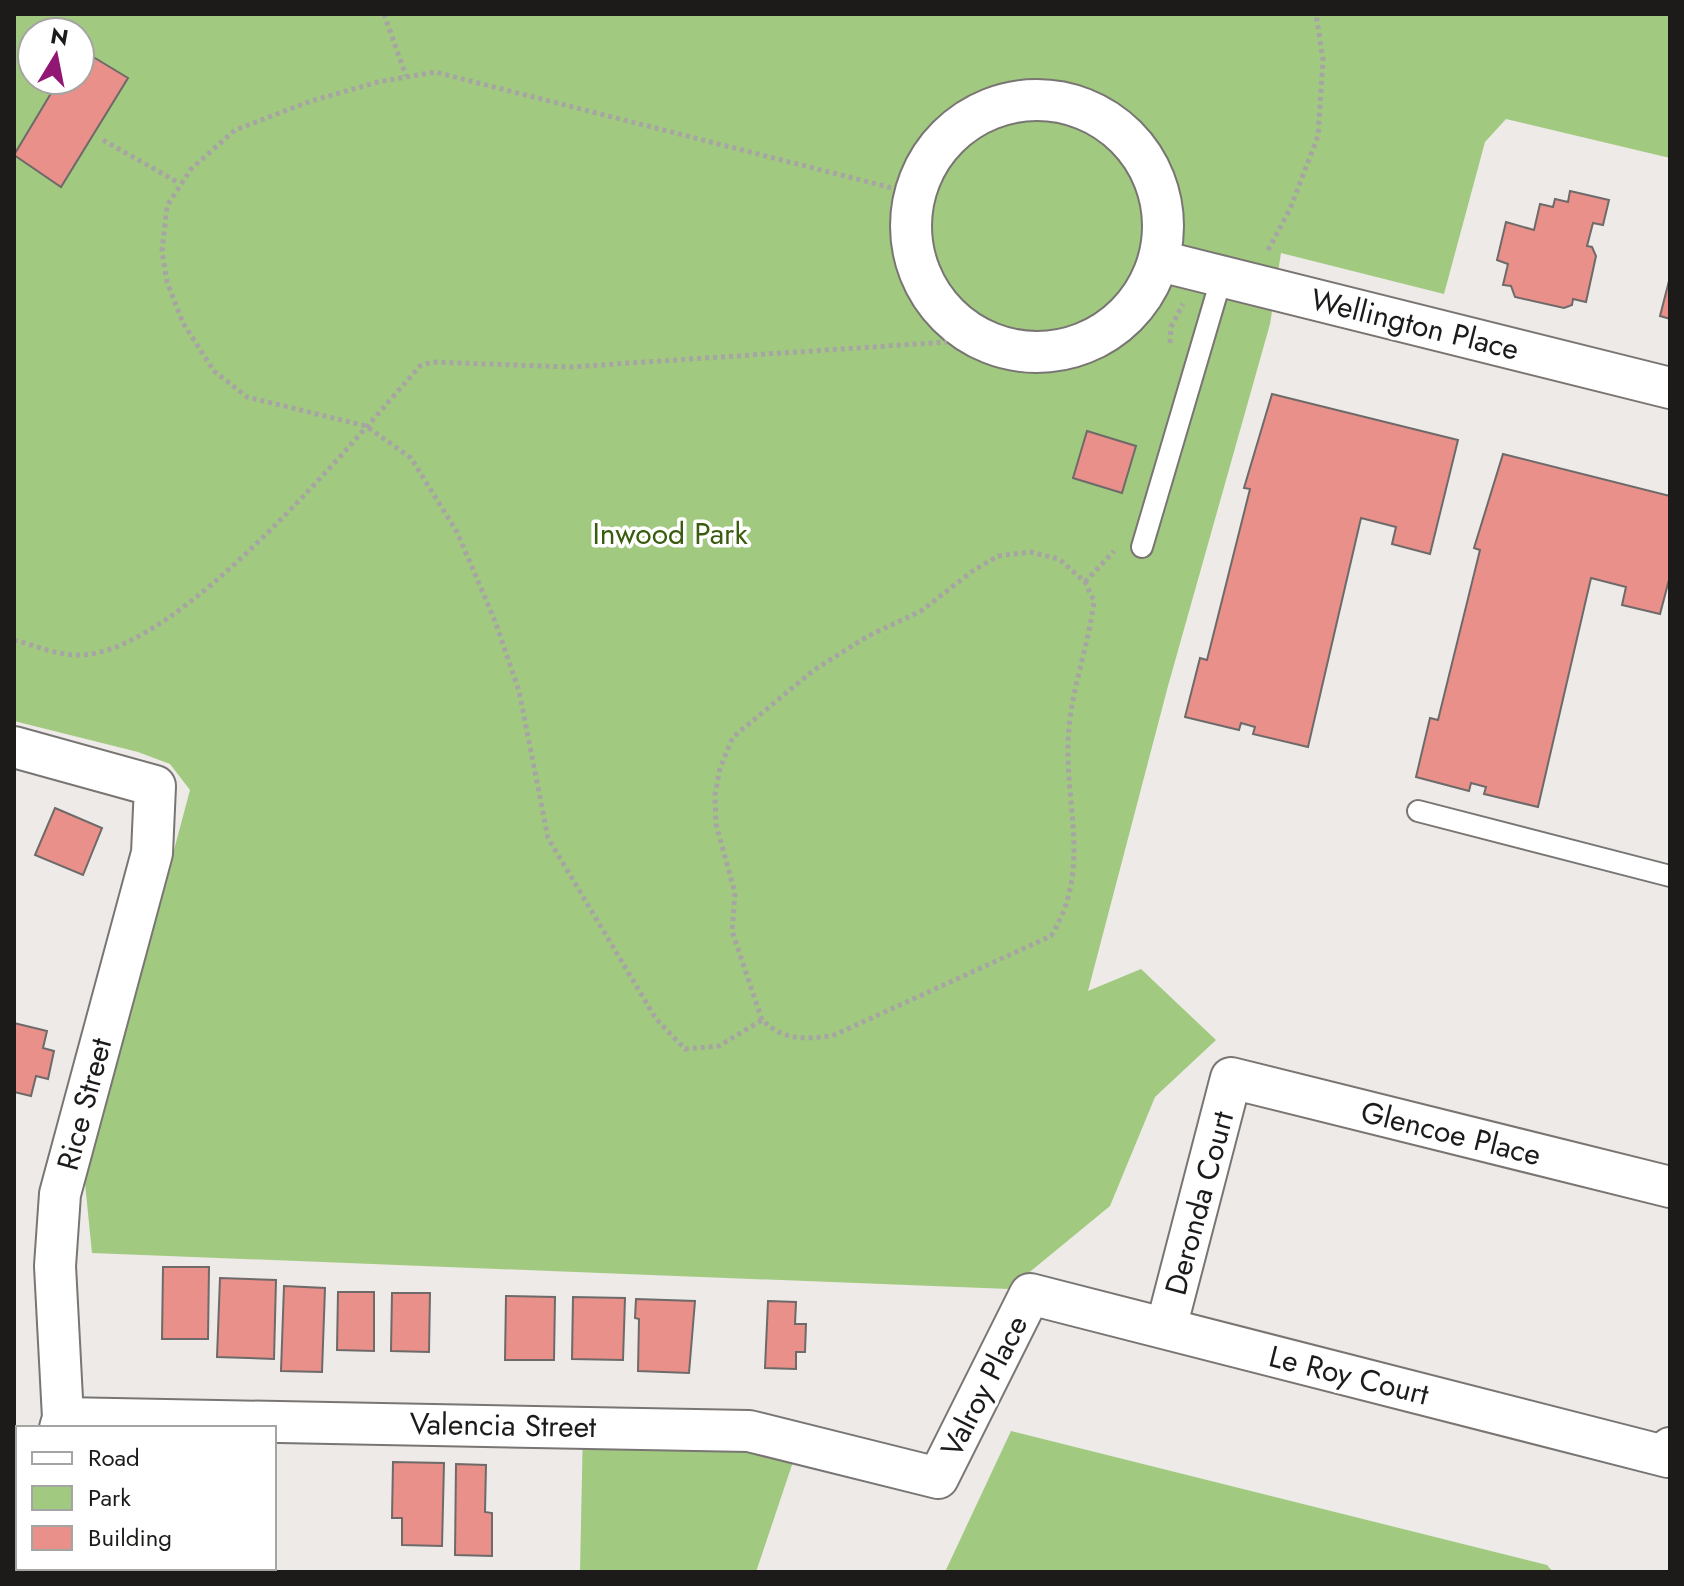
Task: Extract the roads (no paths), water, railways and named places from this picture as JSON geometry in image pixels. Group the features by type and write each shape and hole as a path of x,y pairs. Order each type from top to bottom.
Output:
{"street":[{"path":"1043,99 1068,104 1094,113 1111,124 1129,139 1144,159 1156,183 1163,214 1160,261 1138,302 1103,335 1063,352 1035,353 991,345 940,309 923,284 911,249 916,186 932,154 952,131 975,117 999,105 1020,101 1043,99"},
{"name":"Wellington Place","path":"1160,261 1670,388"},
{"name":"Rice Street","path":"14,747 155,786 152,853 60,1194 55,1266 62,1423"},
{"name":"Glencoe Place","path":"1231,1078 1670,1187"},
{"name":"Deronda Court","path":"1166,1328 1231,1078"},
{"name":"Le Roy Court","path":"1030,1294 1669,1453"},
{"name":"Valroy Place","path":"938,1478 1030,1294"},
{"name":"Valencia Street","path":"62,1423 749,1431 938,1478"}],"lane":[{"path":"1132,544 1222,276"},
{"path":"1418,811 1670,876"}],"park label":[{"name":"Inwood Park","path":"670,533"}]}
